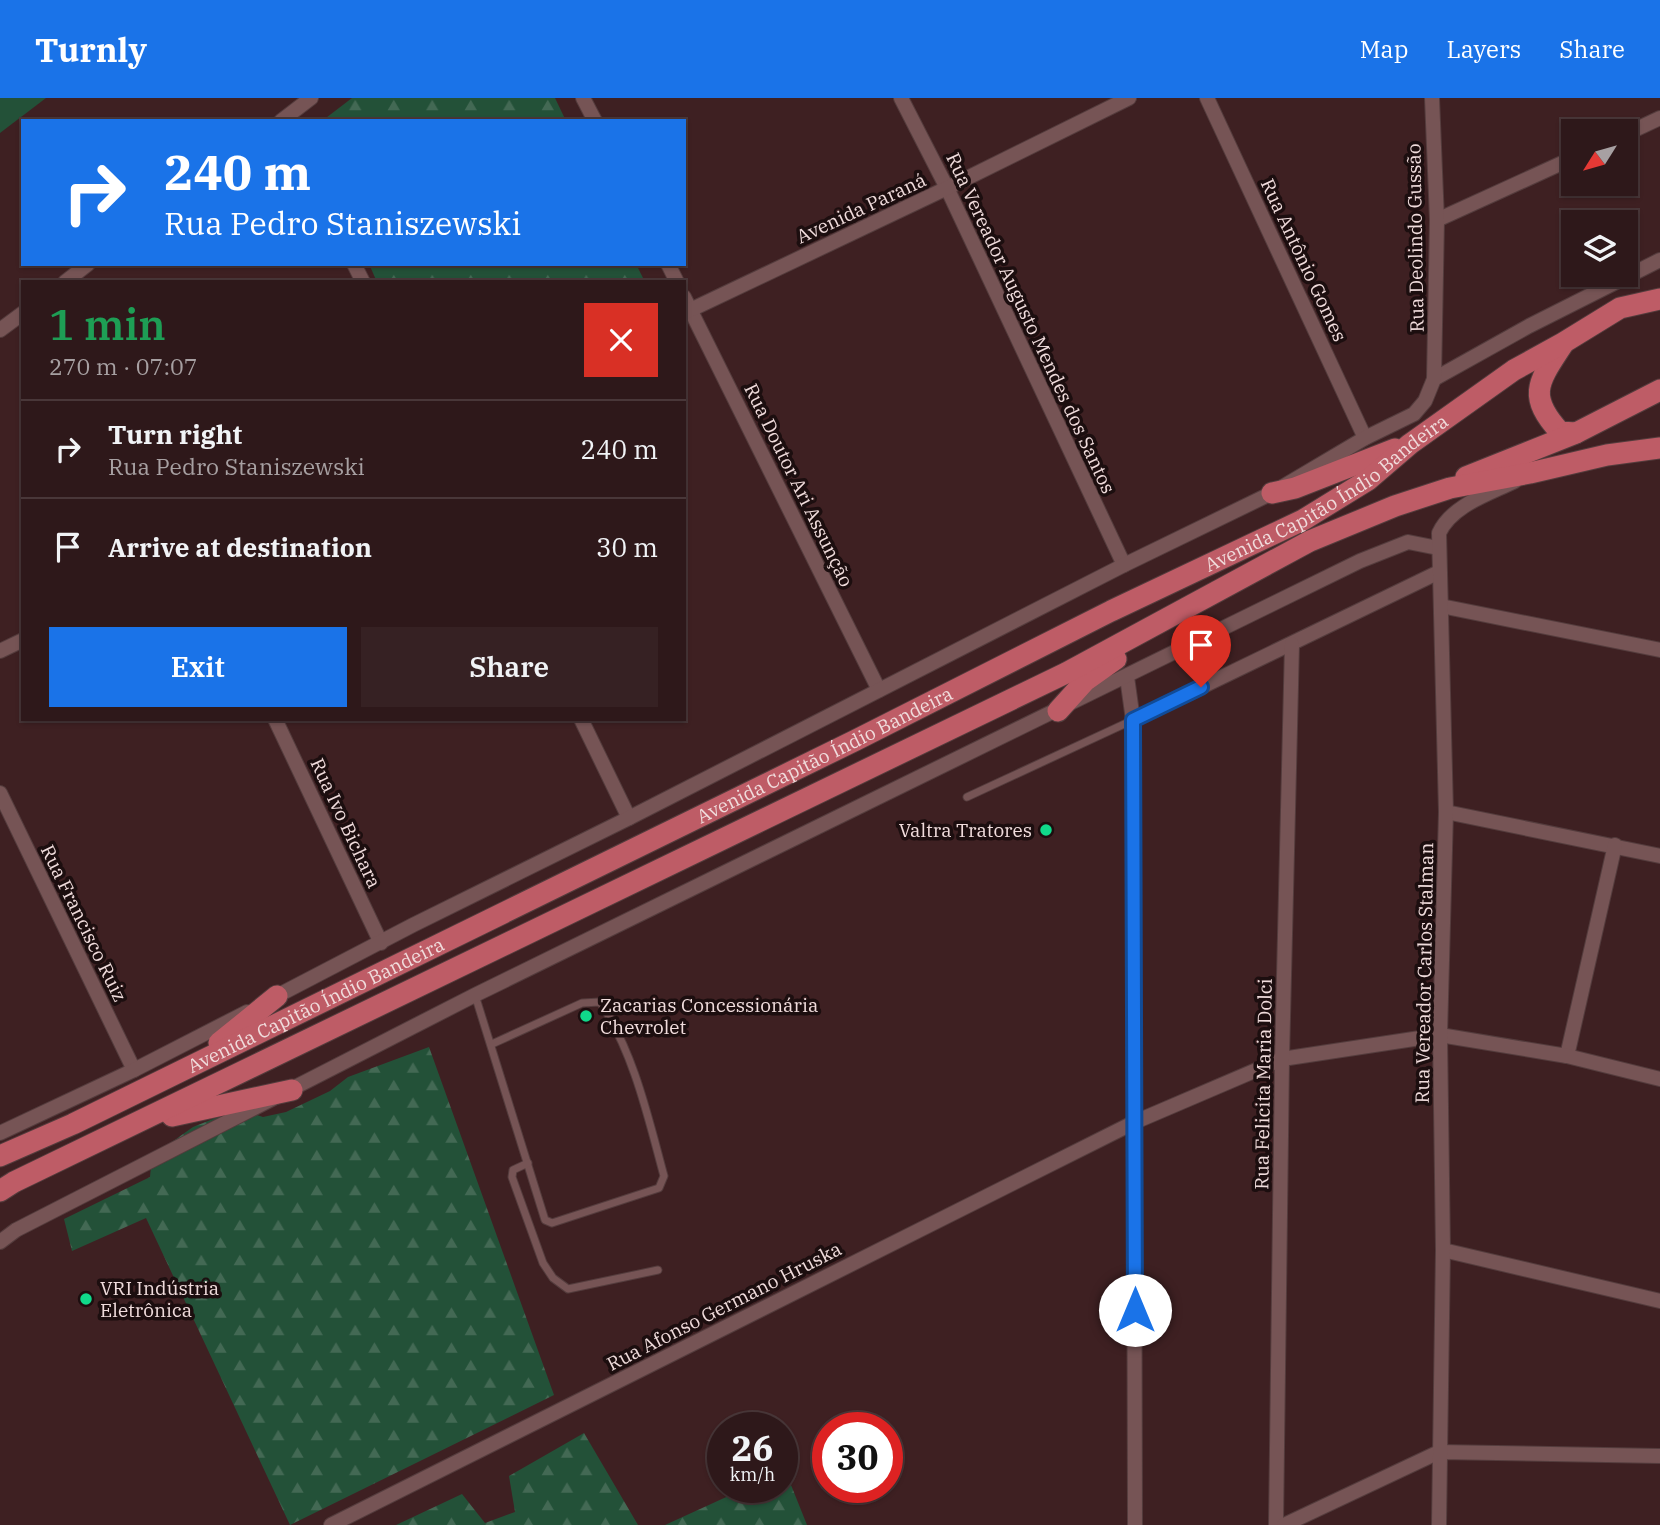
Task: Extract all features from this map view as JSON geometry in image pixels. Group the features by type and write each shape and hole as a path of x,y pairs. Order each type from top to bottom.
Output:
{"main road":[{"name":"Avenida Capitão Índio Bandeira","path":"0,1156 73,1124 831,752 1111,611 1304,520 1368,480 1410,444 1495,382 1620,307 1660,299"},
{"path":"1563,343 1541,377 1539,389 1545,415 1552,424 1560,432 1576,433"},
{"path":"1450,488 1467,476 1576,433 1660,390"},
{"path":"1629,407 1660,410"},
{"path":"1272,493 1294,488 1410,444"},
{"path":"1450,488 1607,455 1660,448"},
{"name":"Avenida Capitão Índio Bandeira","path":"0,1191 13,1182 1066,673 1310,541 1395,506 1450,488"},
{"path":"1058,711 1085,681 1184,610"},
{"path":"187,1068 277,996"},
{"path":"133,1125 292,1090"}],"street":[{"path":"284,119 311,98"},
{"path":"583,98 594,119"},
{"name":"Rua Vereador Augusto Mendes dos Santos","path":"901,98 947,188 1124,565"},
{"name":"Avenida Paraná","path":"686,306 947,188 1129,98"},
{"name":"Rua Antônio Gomes","path":"1207,98 1365,438"},
{"name":"Rua Deolindo Gussão","path":"1432,98 1437,220 1434,379"},
{"path":"1638,128 1660,118"},
{"path":"1437,220 1561,163"},
{"path":"0,1133 134,1070 413,925 629,818 1124,565 1272,493 1365,438 1414,414 1426,401 1434,379 1529,326 1660,260"},
{"path":"68,280 85,266"},
{"name":"Rua Doutor Ari Assunção","path":"686,306 878,690"},
{"path":"0,330 21,314"},
{"name":"Rua Vereador Carlos Stalman","path":"1439,1525 1443,1250 1440,1035 1446,812 1439,533 1445,521 1455,512 1530,473"},
{"path":"0,1242 16,1230 475,995 1384,551 1408,542 1438,548"},
{"path":"1133,720 1439,572"},
{"path":"1441,606 1660,649"},
{"path":"0,652 21,641"},
{"name":"Rua Felicita Maria Dolci","path":"1276,1525 1282,1059 1292,644"},
{"path":"1127,677 1133,720 1135,1525"},
{"name":"Rua Ivo Bichara","path":"276,721 381,943"},
{"path":"582,721 629,818"},
{"name":"Rua Francisco Ruiz","path":"0,793 134,1070"},
{"path":"1446,812 1660,856"},
{"path":"1567,1056 1615,845"},
{"name":"Rua Afonso Germano Hruska","path":"331,1525 1135,1122 1282,1059 1440,1035 1567,1056 1660,1079"},
{"path":"1443,1250 1660,1301"},
{"path":"1284,1525 1439,1452 1660,1456"}],"lane":[{"path":"967,797 1133,720"},
{"path":"475,995 545,1220 552,1223 659,1188 664,1176 638,1083 611,1017 600,1002 582,1003 492,1044"},
{"path":"528,1163 513,1170 512,1177 543,1263 553,1278 568,1289 658,1270"}],"green space":[{"path":"0,98 46,98 0,133"},
{"path":"352,98 555,98 565,119 325,119"},
{"path":"370,266 637,266 644,280 376,280"},
{"path":"429,1047 554,1395 290,1525 146,1218 72,1251 64,1219 150,1177 152,1156 193,1127 238,1109 263,1117 286,1112 330,1091 348,1077"},
{"path":"584,1433 638,1525 396,1525 462,1494 485,1523 515,1512 509,1476"},
{"path":"798,1502 807,1525 665,1525 713,1503"}],"place":[{"name":"Valtra Tratores","path":"1046,830"},
{"name":"Zacarias Concessionária Chevrolet","path":"586,1016"},
{"name":"VRI Indústria Eletrônica","path":"86,1299"}],"route":[{"path":"1135,1310 1133,720 1201,687"}]}
